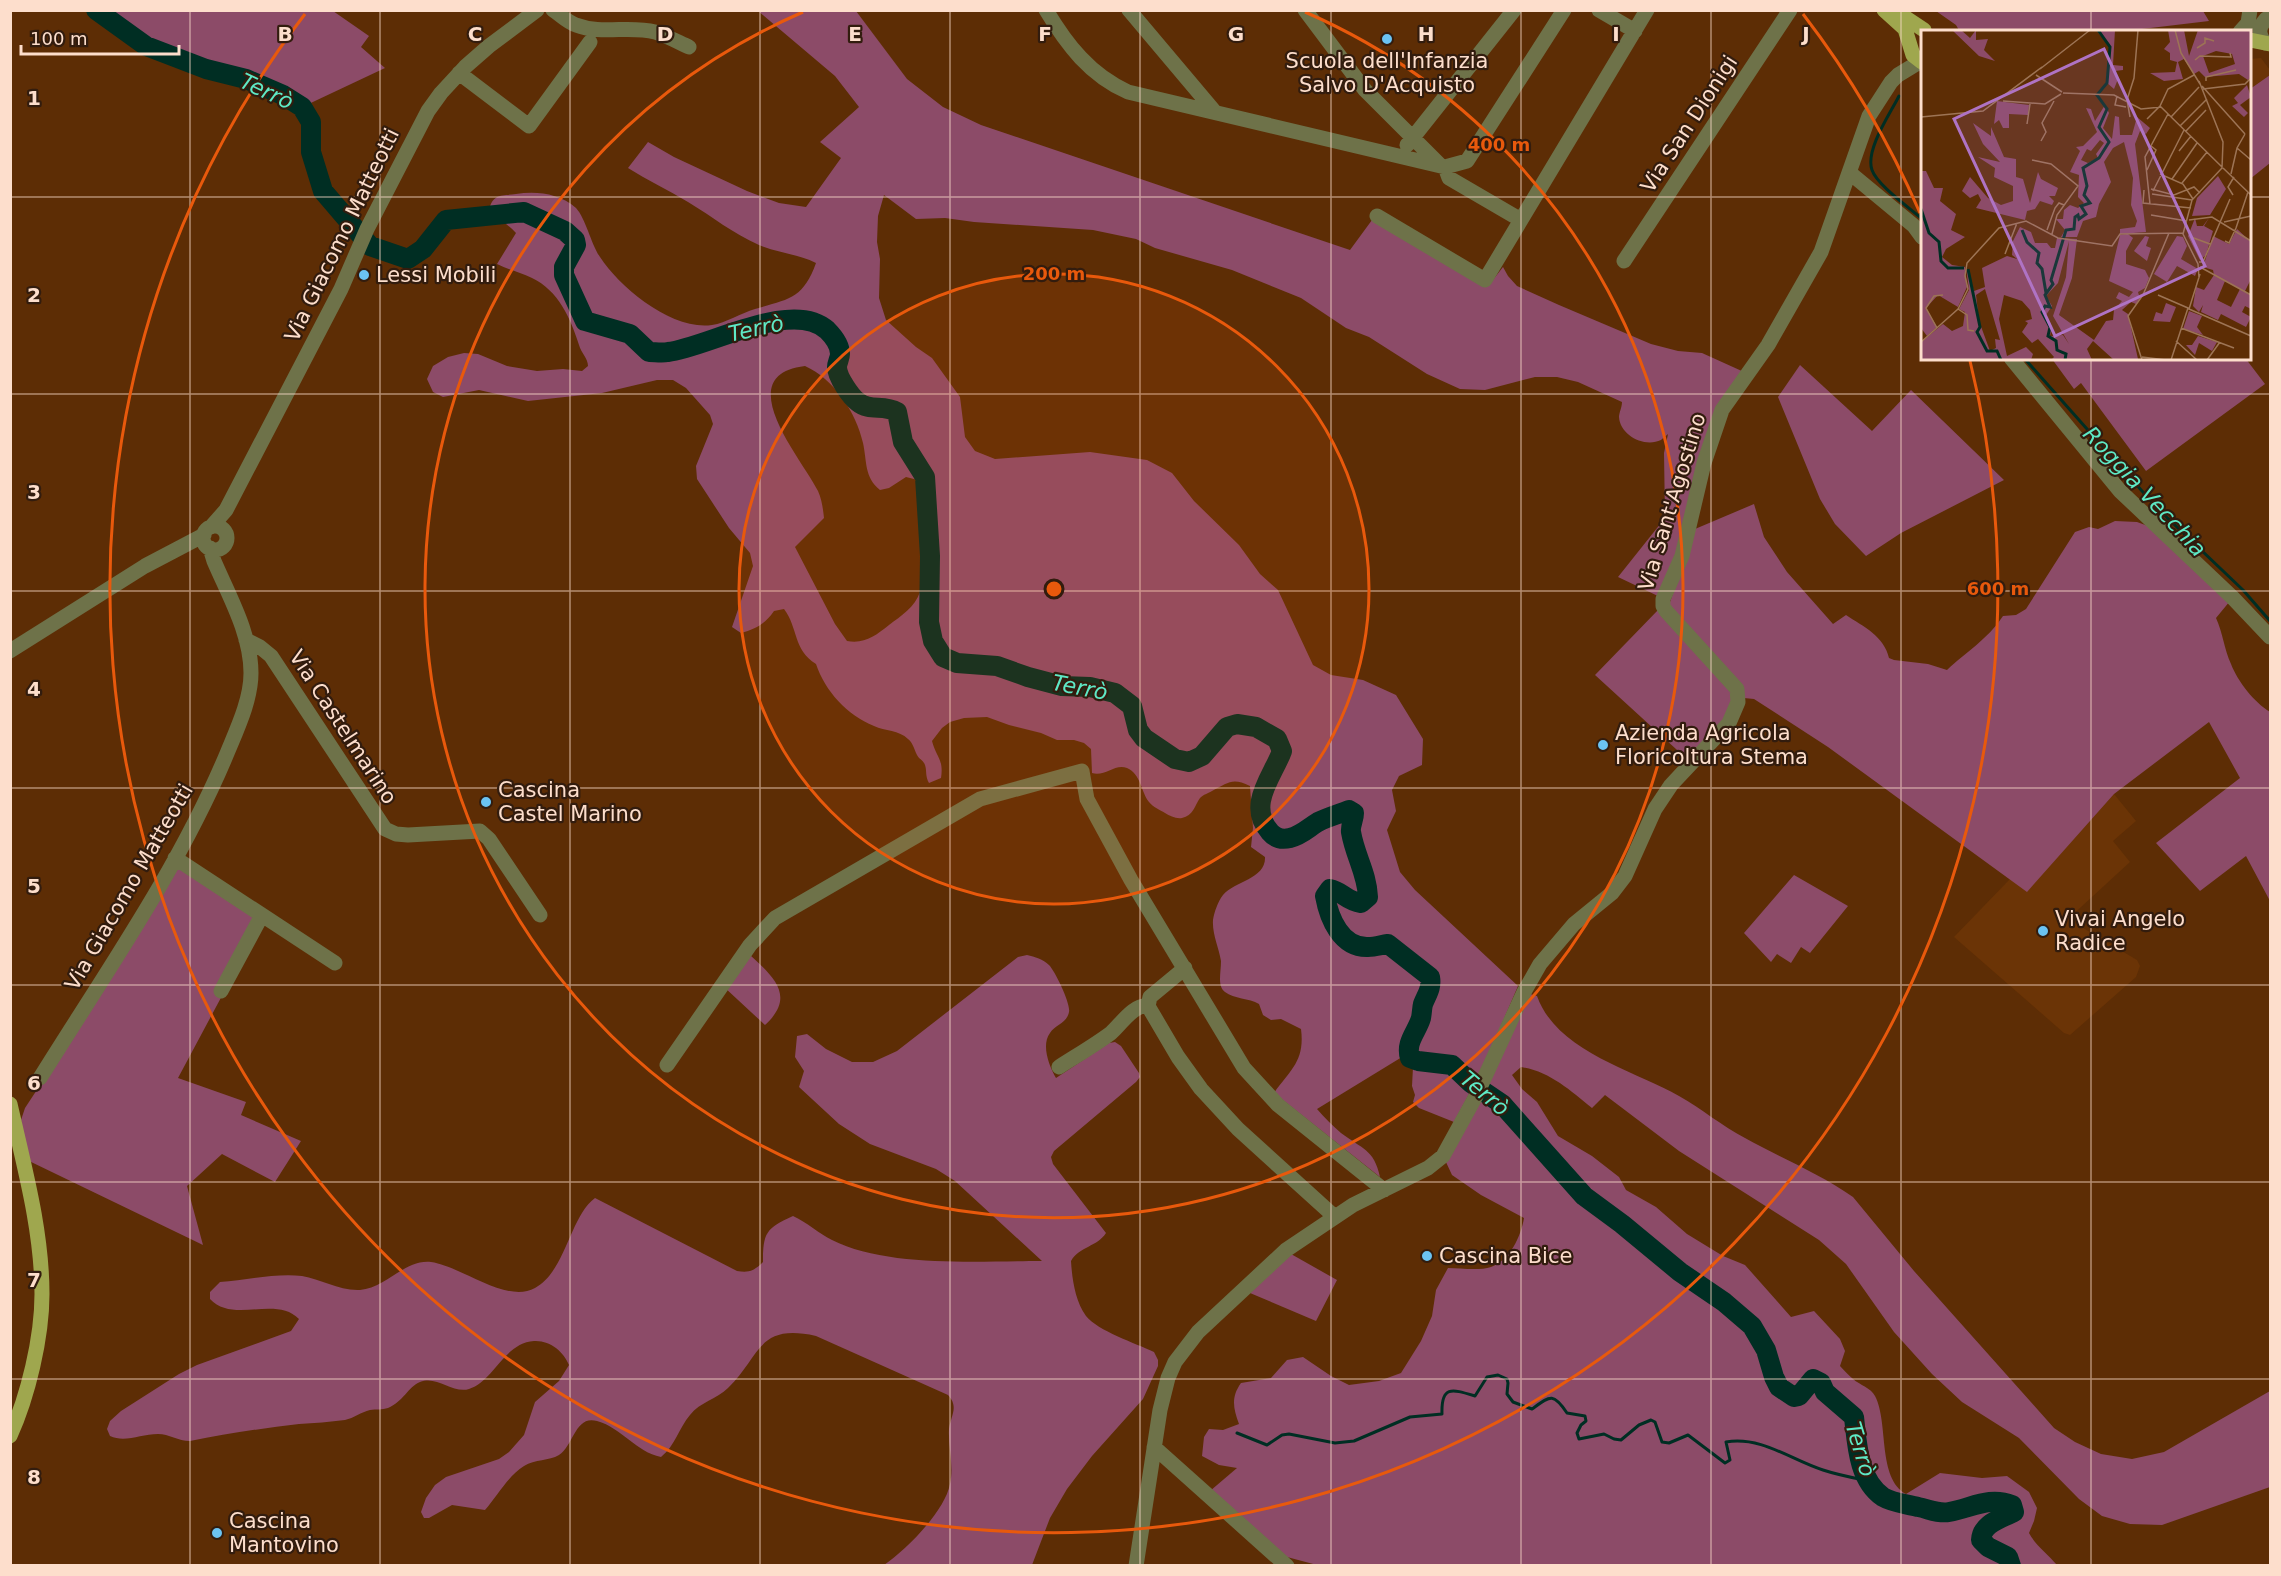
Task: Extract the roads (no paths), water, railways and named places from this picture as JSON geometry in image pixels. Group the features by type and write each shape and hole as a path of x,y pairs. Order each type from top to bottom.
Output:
{"main road":[{"path":"1884,10 1905,29 1916,55"},
{"path":"1895,10 1928,30"},
{"path":"1916,55 1915,35 1921,33"},
{"path":"2251,40 2269,46"},
{"path":"2251,47 2269,46"},
{"path":"10,1104 36,1222 42,1294 36,1354 10,1436"}],"street":[{"name":"Via Giacomo Matteotti","path":"40,1078 175,858 207,796 246,701 251,673 246,640 219,573 219,558 213,539 226,510 341,290 368,229 423,120 441,93 459,73 489,46 537,10"},
{"path":"553,10 578,26 605,31 636,29 656,32 689,47"},
{"path":"1046,10 1078,56 1099,76 1128,92 1443,166 1467,161 1564,10"},
{"path":"1129,10 1215,112"},
{"path":"1400,155 1514,10"},
{"path":"1599,10 1635,31"},
{"path":"1377,216 1485,280 1647,10"},
{"name":"Via San Dionigi","path":"1624,261 1790,10"},
{"path":"2242,30 2248,23 2250,10"},
{"path":"2266,10 2271,13"},
{"path":"1309,12 1365,90 1443,166 1449,178 1521,220"},
{"path":"2269,46 2260,36 2260,30 2266,19 2271,18"},
{"path":"459,73 529,126 590,42"},
{"name":"Via Sant'Agostino","path":"1136,1566 1160,1410 1168,1378 1181,1354 1198,1332 1286,1250 1353,1205 1428,1168 1443,1156 1476,1096 1524,992 1540,964 1574,924 1611,892 1625,876 1654,809 1671,785 1729,723 1738,702 1737,689 1666,611 1663,599 1682,556 1704,463 1720,416 1768,345 1825,244 1869,116 1881,95 1916,55"},
{"path":"1850,173 1914,226 1921,235"},
{"path":"2013,360 2120,491 2271,637"},
{"path":"10,651 145,566 183,546 213,539"},
{"name":"Via Castelmarino","path":"246,640 271,656 385,830 408,835 480,831 489,839 540,915"},
{"path":"667,1065 750,945 775,918 980,798 1082,771 1087,799 1131,880 1244,1068 1278,1105 1384,1190"},
{"path":"175,858 335,963"},
{"path":"221,991 262,915"},
{"path":"1185,968 1150,997 1148,1006 1178,1057 1201,1089 1238,1129 1335,1217"},
{"path":"1059,1067 1111,1033 1137,1009 1143,1005 1148,1006"},
{"path":"1154,1447 1287,1566"}],"waterway":[{"name":"Terrò","path":"96,10 146,46 206,69 246,79 283,95 302,107 311,122 311,152 323,191 370,246 408,259 423,249 446,220 524,212 565,231 575,240 576,245 564,267 564,275 585,321 630,334 649,352 684,349 749,328 793,319 812,322 827,330 839,347 837,365 839,376 845,386 863,405 887,408 897,412 903,442 925,477 930,556 929,622 933,641 943,657 957,663 997,666 1062,686 1090,687 1115,693 1132,706 1138,730 1144,738 1175,759 1189,762 1202,756 1227,727 1237,724 1256,727 1277,739 1282,751 1261,801 1260,811 1263,822 1274,836 1287,839 1330,817 1349,810 1354,813 1351,832 1368,897 1361,903 1330,889 1325,896 1333,922 1350,943 1368,947 1388,944 1430,977 1430,988 1423,1004 1421,1018 1410,1042 1410,1058 1452,1065 1471,1083 1502,1104 1584,1196 1680,1272 1724,1302 1752,1326 1766,1350 1779,1387 1794,1397 1799,1396 1813,1379 1821,1383 1825,1392 1854,1417 1860,1460 1868,1481 1883,1497 1941,1512 1988,1502 2012,1505 2014,1512 1988,1526 1981,1540 1988,1547 2008,1557 2011,1566"},
{"name":"Roggia Vecchia","path":"1899,96 1875,143 1872,153 1872,170 1887,189 1921,218"},
{"name":"Roggia Vecchia","path":"2026,360 2158,509 2243,590 2270,621"},
{"path":"1237,1433 1267,1445 1282,1435 1289,1434 1335,1443 1354,1441 1410,1417 1442,1414 1446,1394 1454,1391 1475,1396 1487,1377 1498,1375 1507,1379 1507,1394 1513,1402 1532,1409 1551,1398 1555,1399 1567,1413 1585,1416 1586,1421 1577,1433 1579,1439 1604,1434 1621,1440 1639,1425 1651,1420 1655,1422 1662,1442 1669,1443 1688,1435 1725,1463 1730,1460 1726,1442 1752,1442 1811,1466 1869,1481"}],"place":[{"name":"Scuola dell'Infanzia Salvo D'Acquisto","path":"1387,39"},
{"name":"Lessi Mobili","path":"364,275"},
{"name":"Azienda Agricola Floricoltura Stema","path":"1603,745"},
{"name":"Cascina Castel Marino","path":"486,802"},
{"name":"Vivai Angelo Radice","path":"2043,931"},
{"name":"Cascina Bice","path":"1427,1256"},
{"name":"Cascina Mantovino","path":"217,1533"}]}
